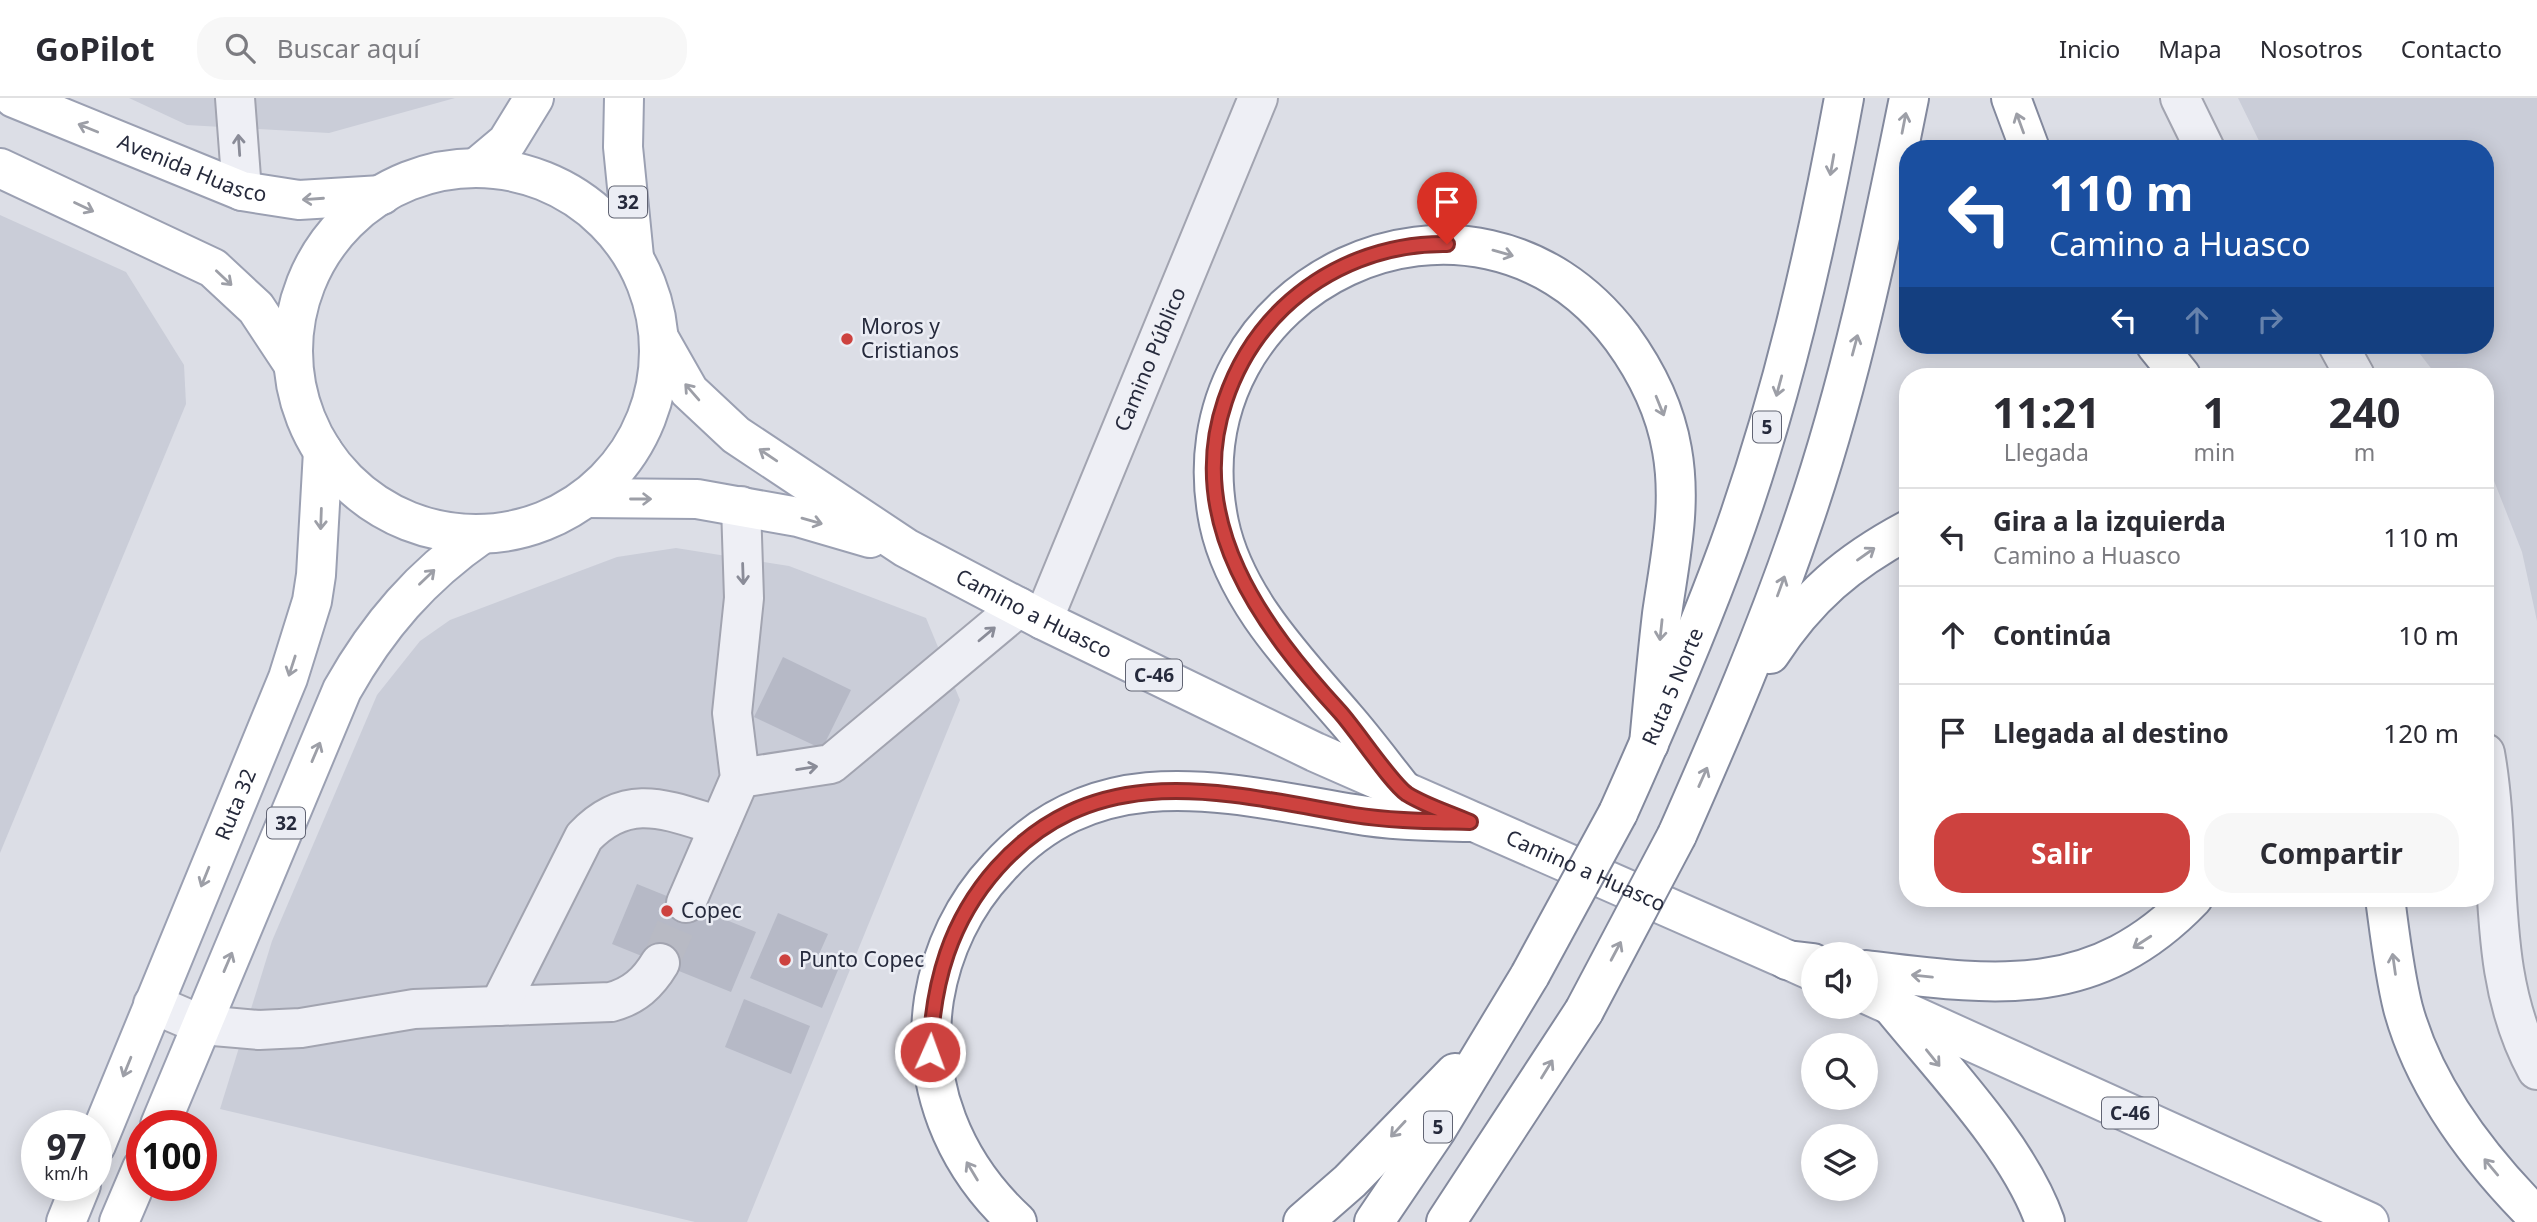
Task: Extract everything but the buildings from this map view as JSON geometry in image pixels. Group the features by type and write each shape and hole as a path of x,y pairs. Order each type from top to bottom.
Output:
{"main road":[{"name":"Avenida Huasco","path":"14,98 242,191 299,200 382,195"},
{"path":"476,168 507,142 534,98"},
{"name":"32","path":"166,1110 342,690 381,627 404,599 432,572 482,534 518,529 553,517 586,498 612,474 634,444 650,411 659,376 660,340 656,311 634,257 623,147 624,98"},
{"name":"Ruta 5 Norte","path":"1374,1222 1437,1129 1530,975 1618,813 1695,635 1752,477 1808,277 1844,98"},
{"path":"1900,140 1909,98"},
{"path":"2011,98 2027,140"},
{"path":"1446,1222 1584,1011 1677,835 1729,718 1775,601 1829,439 1858,336 1899,145"},
{"path":"0,168 213,268 256,308 293,364"},
{"path":"476,168 507,170 567,192 615,231 634,257"},
{"name":"32","path":"323,451 301,404 293,364 298,309 313,267 332,238 354,214 382,195 412,180 443,171 476,168"},
{"path":"1405,793 1272,630 1231,560 1219,526 1214,489 1214,452 1220,416 1232,381 1249,349 1271,320 1298,294 1339,268 1395,248 1464,244 1499,250 1531,262 1561,279 1612,325 1650,382 1672,447 1677,516 1662,615 1649,744"},
{"name":"Camino a Huasco","path":"660,340 689,391 736,435 906,548 1031,613 1405,793 1801,963"},
{"path":"2163,354 2175,368"},
{"path":"323,451 346,480 375,504 409,520 444,531 482,534"},
{"name":"Ruta 32","path":"110,1110 288,678 302,634 317,564 323,451"},
{"name":"Camino a Huasco","path":"586,498 697,499 798,517 906,548"},
{"path":"1729,718 1794,618 1846,568 1899,536"},
{"path":"1017,1222 976,1178 957,1144 942,1112 930,1052 937,979 961,917 983,883 1029,837 1089,805 1131,793 1168,789 1243,795 1357,815 1470,822"},
{"path":"1878,971 1991,981 2048,979 2081,971 2123,954 2170,922 2184,907"},
{"path":"2387,907 2404,1010 2435,1083 2481,1155 2537,1217"},
{"path":"1878,999 1988,1125 2029,1188 2045,1222"},
{"name":"C-46","path":"1878,999 2369,1222"},
{"path":"1303,1222 1350,1181 1499,1029"},
{"path":"1468,1222 1511,1126"},
{"path":"66,1222 74,1201"},
{"path":"119,1222 128,1201"}],"street":[{"path":"235,98 242,191"},
{"name":"Camino Público","path":"1031,613 1258,98"},
{"path":"2180,98 2201,140"},
{"path":"686,903 740,778 732,713 744,598 741,506"},
{"path":"740,778 831,764 1031,613"},
{"path":"499,1006 584,837 594,827 619,811 638,807 659,808 719,826"},
{"path":"2494,827 2499,944 2504,982 2514,1019 2537,1070"},
{"path":"153,1004 202,1025 259,1030 301,1028 414,1009 611,1002 636,991 650,979 660,963"}],"shaded area":[{"path":"129,98 455,98 329,133 187,125"},
{"path":"2238,98 2537,98 2537,621 2522,552 2494,481 2494,368 2431,368 2420,354 2494,354 2494,140 2259,140"},
{"path":"0,215 126,272 184,365 186,404 0,853"},
{"path":"676,548 789,566 926,618 960,700 747,1222 695,1222 220,1109 272,941 377,695 420,641 450,620 617,557"}],"tunnel":[{"path":"660,963 686,903"}],"place":[{"name":"Moros y Cristianos","path":"847,339"},
{"name":"Copec","path":"667,911"},
{"name":"Punto Copec","path":"785,960"}],"route":[{"path":"930,1052 937,979 961,917 983,883 1029,837 1089,805 1131,793 1168,789 1202,790 1357,815 1414,821 1470,822 1405,793 1346,719 1311,681 1272,630 1231,560 1219,526 1214,489 1214,452 1220,416 1232,381 1249,349 1271,320 1298,294 1328,274 1362,258 1395,248 1447,244"}]}
